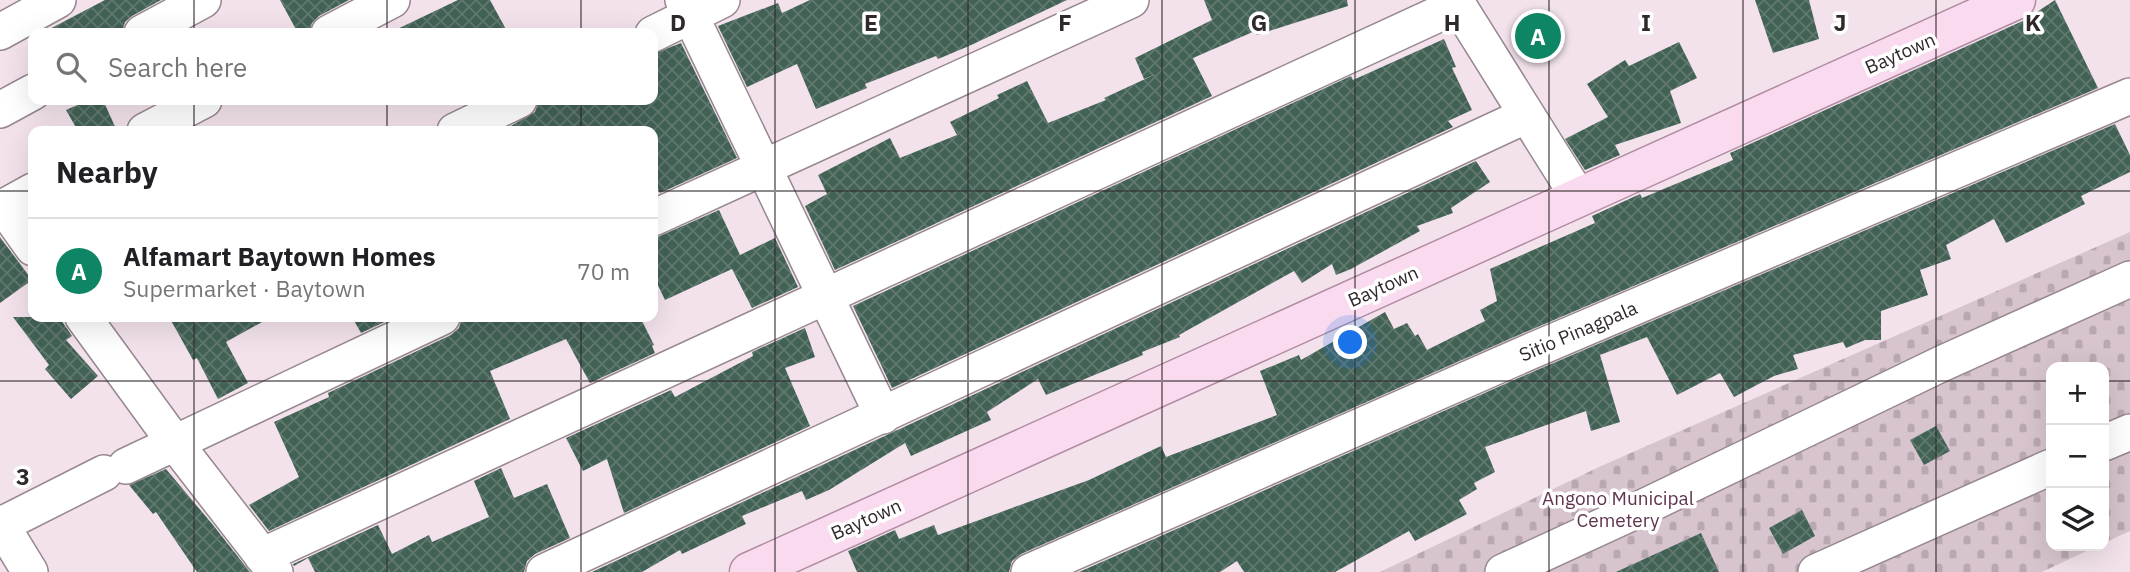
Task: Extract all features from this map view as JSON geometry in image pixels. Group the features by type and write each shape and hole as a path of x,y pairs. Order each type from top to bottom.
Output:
{"main road":[{"name":"Baytown","path":"750,572 2016,0"}],"street":[{"path":"151,28 203,0"},
{"path":"339,28 392,0"},
{"path":"658,30 687,8 722,0"},
{"path":"658,216 1131,0"},
{"path":"87,322 268,564 826,295 1457,2 1579,198"},
{"path":"0,32 44,3"},
{"path":"687,8 883,416"},
{"path":"0,110 28,95"},
{"name":"Sitio Pinagpala","path":"1029,572 1529,352 2130,96"},
{"path":"155,126 194,105"},
{"path":"466,126 509,105"},
{"path":"544,572 1527,115"},
{"path":"28,194 4,207 28,241"},
{"path":"1503,572 1941,364 2130,279"},
{"path":"30,572 1,524 431,322"},
{"path":"2109,441 2130,432"},
{"path":"1816,572 2046,469"}],"green space":[{"name":"Angono Municipal Cemetery","path":"2130,232 2130,531 2109,541 2109,362 2046,362 2046,551 2086,551 2042,572 1380,572 1599,467"}],"building":[{"path":"105,0 161,0 132,16 125,22 123,28 52,28"},
{"path":"280,0 349,0 319,16 310,28 295,28"},
{"path":"458,0 490,0 505,28 399,28"},
{"path":"810,0 1067,0 938,59 936,56 865,84 867,88 816,109 797,64 747,87 718,26 778,3 782,13"},
{"path":"1204,0 1347,0 1348,6 1257,35 1255,31 1193,58 1212,96 835,270 805,206 827,194 818,175 890,138 900,158 957,135 950,122 1027,81 1048,123 1106,100 1104,98 1156,74 1144,79 1135,58 1212,20"},
{"path":"1755,0 1809,0 1819,39 1773,53"},
{"path":"2055,0 2098,88 1521,334 1021,554 1012,561 1009,572 857,572 848,551 895,530 899,539 934,525 938,535 1089,480 1161,446 1166,457 1277,415 1260,371 1299,355 1301,360 1385,312 1394,329 1407,323 1415,336 1418,334 1427,350 1485,321 1480,310 1497,301 1490,269 1595,223 1592,216 1640,194 1642,198 1733,160 1730,153 2025,20"},
{"path":"1444,39 1456,67 1452,68 1472,110 1448,121 1453,127 892,388 853,306 1351,76 1353,80"},
{"path":"1679,42 1697,78 1670,91 1681,123 1615,145 1620,155 1585,170 1565,139 1608,117 1587,84 1625,60 1629,66"},
{"path":"681,43 737,158 660,193 658,126 511,126 535,112 537,105 658,105 658,52"},
{"path":"78,105 105,105 115,126 75,126 66,110"},
{"path":"2115,124 2130,155 2130,172 2081,196 2085,204 2006,243 1994,219 1946,245 1951,259 1920,270 1928,295 1881,311 1881,340 1865,340 1846,348 1843,342 1793,355 1798,369 1774,376 1734,397 1720,373 1677,395 1647,337 1600,355 1620,422 1591,431 1586,411 1485,447 1495,472 1474,483 1477,489 1459,500 1467,514 1415,541 1409,531 1335,572 1244,572 1237,561 1220,572 1079,572 1537,370"},
{"path":"1476,161 1490,182 1451,208 1453,213 1417,226 1420,231 1351,269 1336,275 1332,264 1302,283 1294,271 1179,335 1180,337 1142,352 1143,355 1046,395 1038,379 987,412 991,420 911,456 905,443 829,490 806,500 802,491 742,516 746,524 682,554 680,550 642,572 592,572"},
{"path":"719,210 740,255 775,238 798,287 752,308 732,269 665,300 658,285 658,237"},
{"path":"0,237 28,275 28,283 0,303"},
{"path":"13,317 28,317 28,322 62,322 72,336 66,340 98,376 71,399 45,369 49,365"},
{"path":"172,322 262,322 226,342 248,383 218,399 197,358 193,360"},
{"path":"355,322 384,322 361,333"},
{"path":"461,322 642,322 655,353 590,383 566,339 490,371 510,419 269,531 249,505 299,477 274,422 329,397 328,393 451,335 459,328"},
{"path":"805,328 815,357 785,368 810,426 624,513 607,459 583,471 566,438 671,390 675,397 753,356 752,352"},
{"path":"1936,426 1950,451 1924,465 1910,440"},
{"path":"501,468 514,498 547,484 570,538 535,554 527,561 524,572 315,572 308,558 294,566 293,564 378,525 392,554 429,535 432,542 489,517 474,481"},
{"path":"166,469 250,572 197,572 156,512 153,514 129,485"},
{"path":"1802,510 1815,536 1783,554 1769,528"},
{"path":"1701,533 1719,572 1616,572"}],"place":[{"name":"Alfamart Baytown Homes","path":"1538,36"}]}
